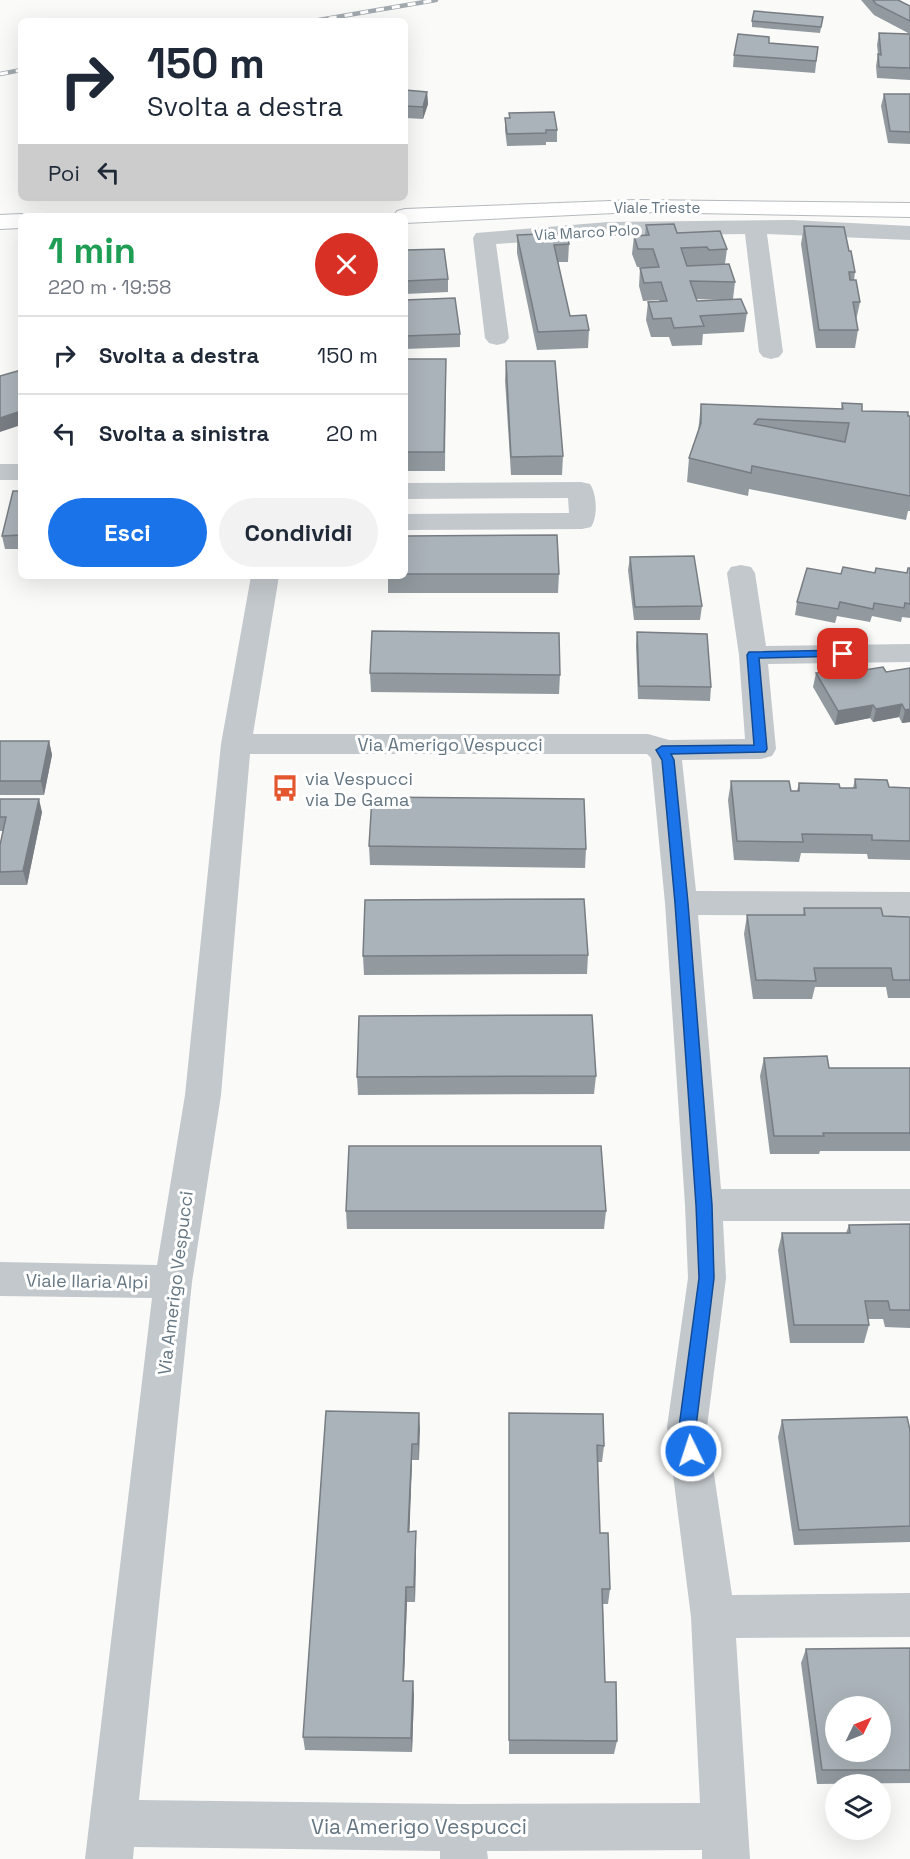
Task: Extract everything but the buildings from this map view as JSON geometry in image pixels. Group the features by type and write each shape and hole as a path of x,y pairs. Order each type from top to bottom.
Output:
{"main road":[{"name":"Viale Trieste","path":"408,216 636,206 910,210"},
{"path":"0,222 18,221"}],"street":[{"name":"Via Marco Polo","path":"496,338 484,238 608,229 755,228 910,233"},
{"path":"755,228 771,352"},
{"path":"0,472 18,472"},
{"path":"408,490 581,490 582,521 408,522"},
{"path":"741,573 753,655 910,653"},
{"name":"Via Amerigo Vespucci","path":"264,579 236,744 203,1095 173,1282 112,1841 724,1842"},
{"name":"Via Amerigo Vespucci","path":"236,744 648,744 662,750 761,749 753,655"},
{"path":"662,750 668,760 704,1205 706,1278 687,1427 713,1617 724,1842"},
{"path":"681,903 910,904"},
{"path":"704,1205 910,1205"},
{"name":"Viale Ilaria Alpi","path":"0,1280 173,1282"},
{"path":"713,1617 910,1615"}],"railway":[{"path":"331,18 436,0"},
{"path":"0,74 18,71"}],"place":[{"name":"via Vespucci via De Gama","path":"285,788"}],"route":[{"path":"691,1451 687,1427 706,1278 704,1205 668,760 662,750 761,749 753,655 843,654"}]}
